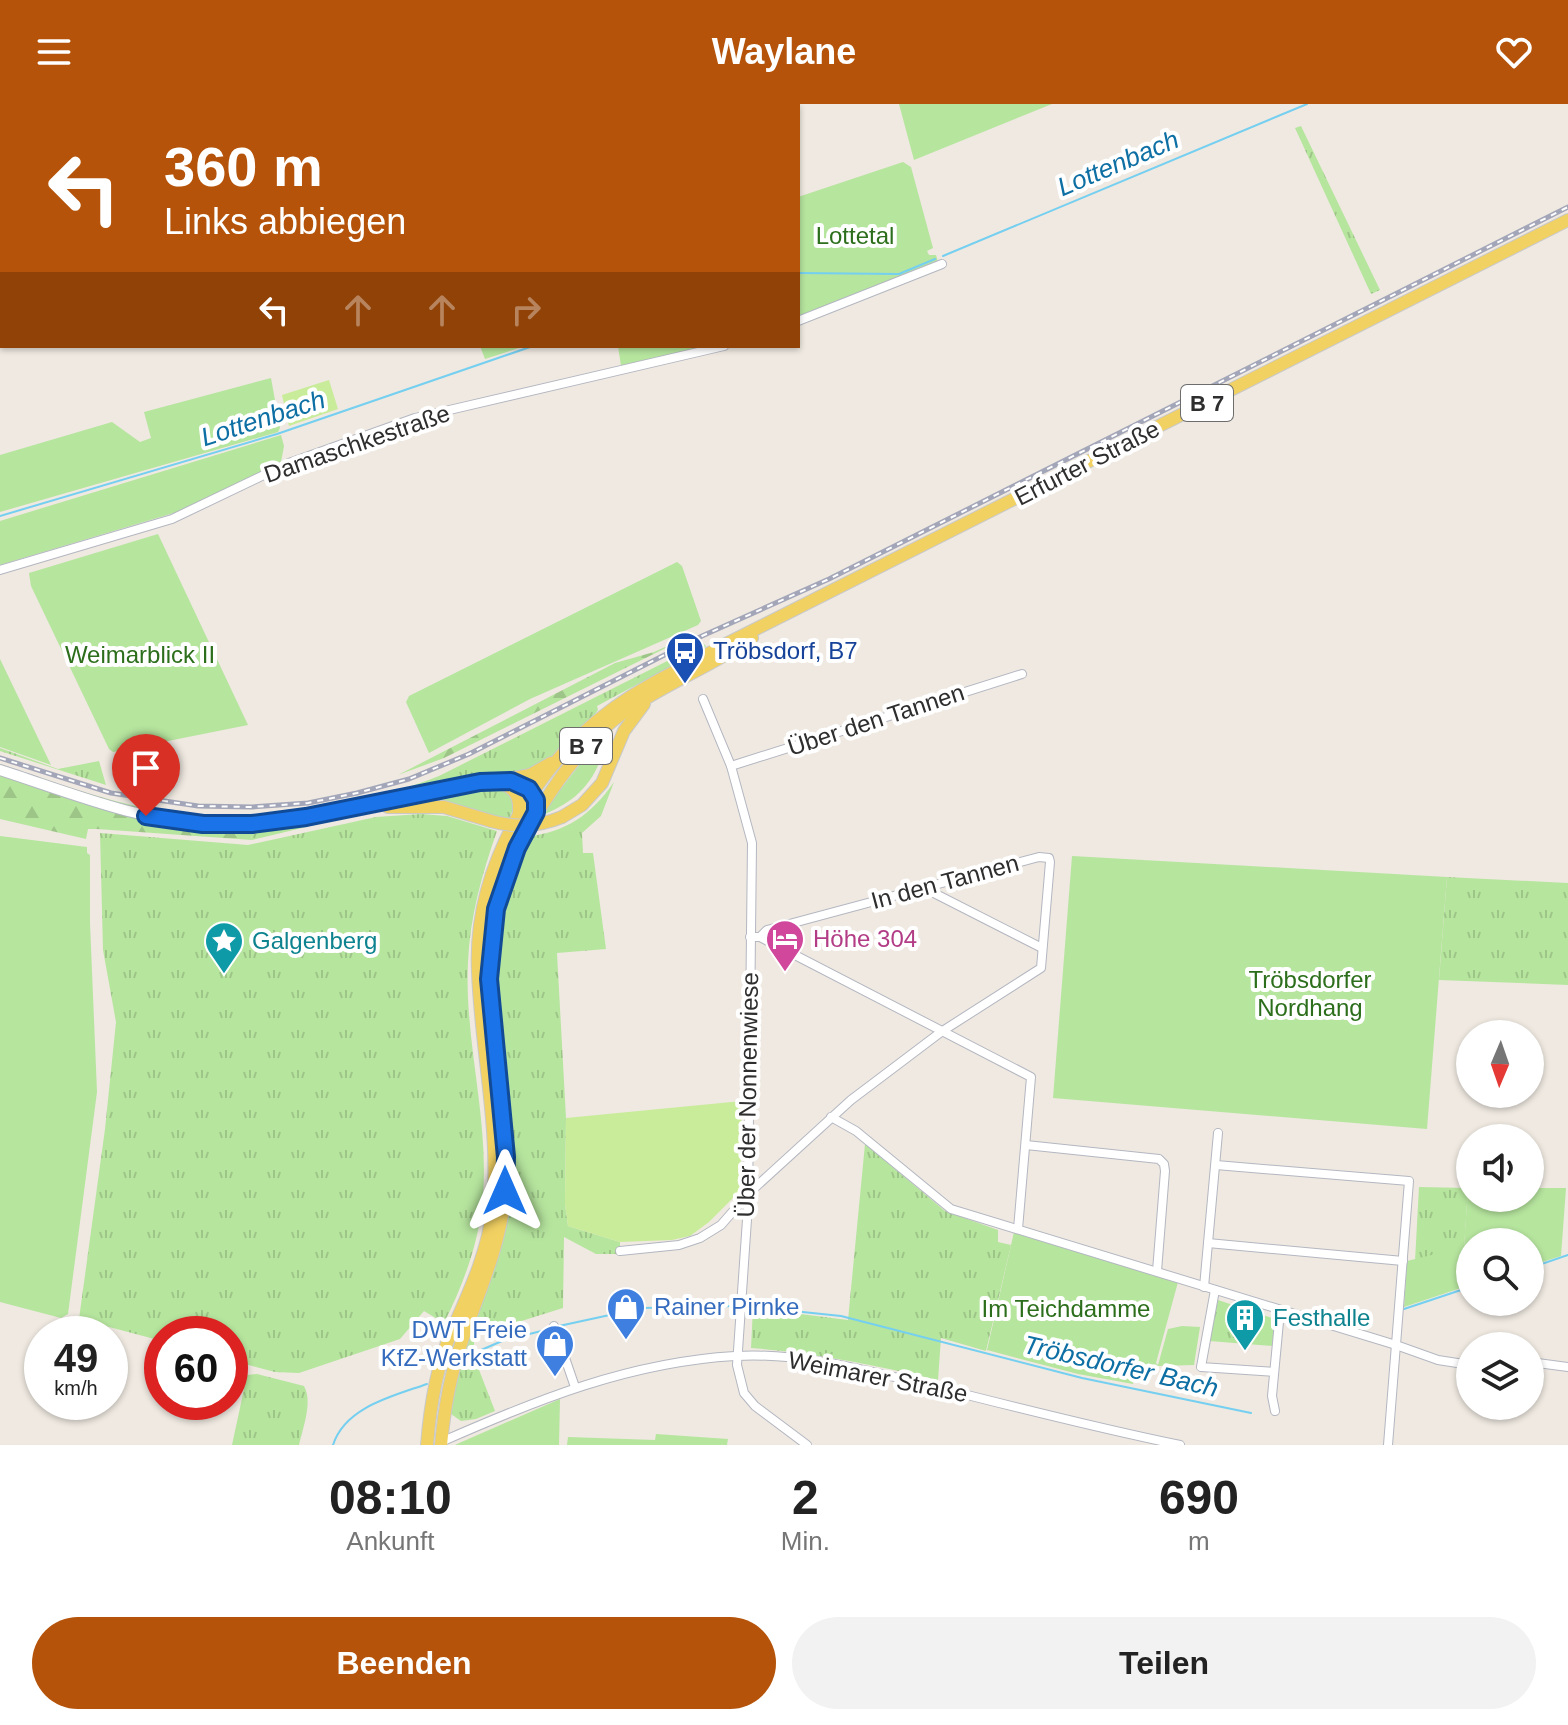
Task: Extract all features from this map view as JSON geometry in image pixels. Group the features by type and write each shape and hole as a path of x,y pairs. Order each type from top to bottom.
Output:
{"main road":[{"name":"Erfurter Straße","path":"561,756 602,717 639,691 724,645 1568,220"},
{"name":"Erfurter Straße","path":"650,695 734,651 777,620"},
{"name":"B 7","path":"438,1444 461,1344 489,1274 502,1219 506,1157 489,979 496,909 523,834 536,812 595,736 650,695"},
{"name":"B 7","path":"345,810 435,806 517,826 562,817 582,805 602,783 624,731 650,695"},
{"name":"B 7","path":"427,1445 430,1410 439,1372 477,1274 492,1212 495,1158 483,1039 479,936 494,869 506,840 533,794 561,756"},
{"path":"345,810 530,775 561,756"},
{"path":"494,781 516,782 533,794 536,812"},
{"path":"494,781 504,784 518,795 519,818"}],"street":[{"path":"800,320 942,264"},
{"name":"Damaschkestraße","path":"0,570 172,519 289,463 415,418 715,348"},
{"name":"Über den Tannen","path":"731,766 1022,674"},
{"name":"Über der Nonnenwiese","path":"703,699 731,766 752,843 749,1193 737,1365 744,1393 755,1406 807,1445"},
{"path":"0,770 99,803 169,820 218,825 252,824 345,810"},
{"name":"In den Tannen","path":"750,937 760,937 767,930 1039,857 1049,858 1042,948"},
{"path":"620,1251 679,1245 700,1238 721,1225 749,1193 831,1117 941,1032 1041,968 1042,948 922,887"},
{"path":"760,937 1031,1077 1018,1229"},
{"path":"831,1117 863,1136 951,1209 1438,1360 1456,1363"},
{"path":"1204,1287 1218,1133"},
{"path":"1026,1145 1159,1159 1165,1171 1157,1271"},
{"path":"1216,1165 1409,1181 1388,1445"},
{"path":"1208,1243 1403,1261"},
{"path":"1215,1290 1201,1367 1274,1372"},
{"path":"1275,1411 1272,1396 1280,1311"},
{"path":"554,1326 575,1387"},
{"name":"Weimarer Straße","path":"438,1444 575,1387 654,1365 738,1356 795,1359 864,1370 1180,1445"},
{"path":"1544,1364 1568,1367"}],"green space":[{"path":"899,104 1052,104 914,160"},
{"path":"1301,126 1380,290 1371,294 1295,128"},
{"name":"Lottetal","path":"903,162 911,167 933,248 927,251 929,255 936,255 938,262 800,315 800,196"},
{"path":"481,348 519,348 485,359"},
{"path":"618,348 698,348 621,366"},
{"path":"271,378 280,428 278,432 0,512 0,455 112,422 140,442 151,438 144,412"},
{"path":"329,380 338,409 289,426 282,395"},
{"path":"281,435 284,446 281,462 187,509 0,565 0,521"},
{"name":"Weimarblick II","path":"158,534 248,725 113,752 31,586 29,573"},
{"path":"677,562 682,566 701,621 698,625 530,699 429,753 406,702 409,696"},
{"path":"698,632 444,758 398,775 615,663 654,652"},
{"path":"703,643 705,648 597,706 598,710 568,745 536,766 515,773 296,817 231,822 174,816 74,790 0,766 113,800 188,814 261,816 334,807 439,776"},
{"path":"0,659 51,765 0,747"},
{"path":"613,731 590,781 568,802 540,816 597,742"},
{"path":"0,748 58,769 99,761 106,785 0,751"},
{"path":"0,774 109,811 153,822 250,830 252,840 97,829 88,829 86,839 0,819"},
{"path":"614,782 601,816 582,833 583,853 593,853 606,949 557,953 568,1226 620,1242 620,1254 596,1254 564,1237 563,1308 474,1336 474,1357 495,1411 461,1421 451,1414 451,1408 464,1345 491,1276 499,1043 495,970 501,906 525,837 553,831 577,820 596,804"},
{"path":"489,787 509,793 514,807 506,820 426,803 426,798"},
{"path":"447,816 497,831 478,895 468,962 470,1020 483,1137 483,1195 470,1261 444,1323 424,1311 400,1339 299,1373 275,1372 248,1365 248,1316 144,1316 144,1336 128,1332 128,1316 79,1316 116,1022 103,950 100,833 248,845 376,817"},
{"path":"326,817 348,817 252,840 250,830"},
{"path":"0,836 87,847 90,855 97,1092 68,1314 53,1316 0,1302"},
{"name":"Tröbsdorfer Nordhang","path":"1072,856 1447,877 1427,1129 1053,1098"},
{"path":"1447,877 1568,883 1568,985 1439,980"},
{"path":"742,1101 740,1191 690,1236 672,1240 620,1242 568,1226 565,1204 566,1118"},
{"path":"865,1144 945,1211 998,1230 998,1242 1011,1245 986,1351 941,1338 938,1380 845,1360 751,1348 753,1308 848,1320"},
{"path":"1419,1187 1456,1188 1456,1212 1466,1212 1465,1228 1456,1228 1456,1250 1415,1261"},
{"path":"1544,1188 1566,1188 1561,1256 1544,1261 1544,1228 1465,1228 1466,1212 1544,1212"},
{"name":"Im Teichdamme","path":"1014,1232 1178,1282 1156,1363 1158,1365 1168,1329 1200,1327 1194,1365 1158,1366 1149,1377 1135,1374 1133,1384 1078,1374 987,1350"},
{"path":"1456,1249 1456,1290 1404,1307 1407,1261"},
{"path":"1218,1300 1275,1319 1272,1346 1209,1341"},
{"path":"257,1374 304,1386 308,1399 299,1445 232,1445 237,1420 248,1420 248,1375"},
{"path":"560,1399 559,1445 455,1445 457,1444"},
{"path":"656,1434 728,1439 727,1445 567,1445 568,1437 655,1440"}],"waterway":[{"name":"Lottenbach","path":"943,256 1307,104"},
{"name":"Lottenbach","path":"800,273 899,274 935,259"},
{"name":"Lottenbach","path":"0,516 277,434 527,348"},
{"path":"1544,1263 1568,1255"},
{"path":"1404,1309 1456,1292"},
{"name":"Tröbsdorfer Bach","path":"559,1326 642,1308 738,1306"},
{"name":"Tröbsdorfer Bach","path":"745,1306 841,1316 1082,1378 1251,1413"},
{"name":"Tröbsdorfer Bach","path":"465,1357 502,1341 549,1329"},
{"name":"Tröbsdorfer Bach","path":"333,1445 339,1432 359,1412 427,1384"}],"railway":[{"path":"0,758 111,793 198,806 252,807 308,803 409,779 469,754 702,636 829,579 1568,207"}],"place":[{"name":"Tröbsdorf, B7","path":"685,685"},
{"name":"Höhe 304","path":"785,973"},
{"name":"Galgenberg","path":"224,975"},
{"name":"Rainer Pirnke","path":"626,1341"},
{"name":"Festhalle","path":"1245,1352"},
{"name":"DWT Freie KfZ-Werkstatt","path":"555,1378"}],"route":[{"path":"146,816 203,824 252,824 287,821 480,782 511,781 529,789 536,800 536,812 517,848 496,909 489,979 506,1157 505,1191"}]}
